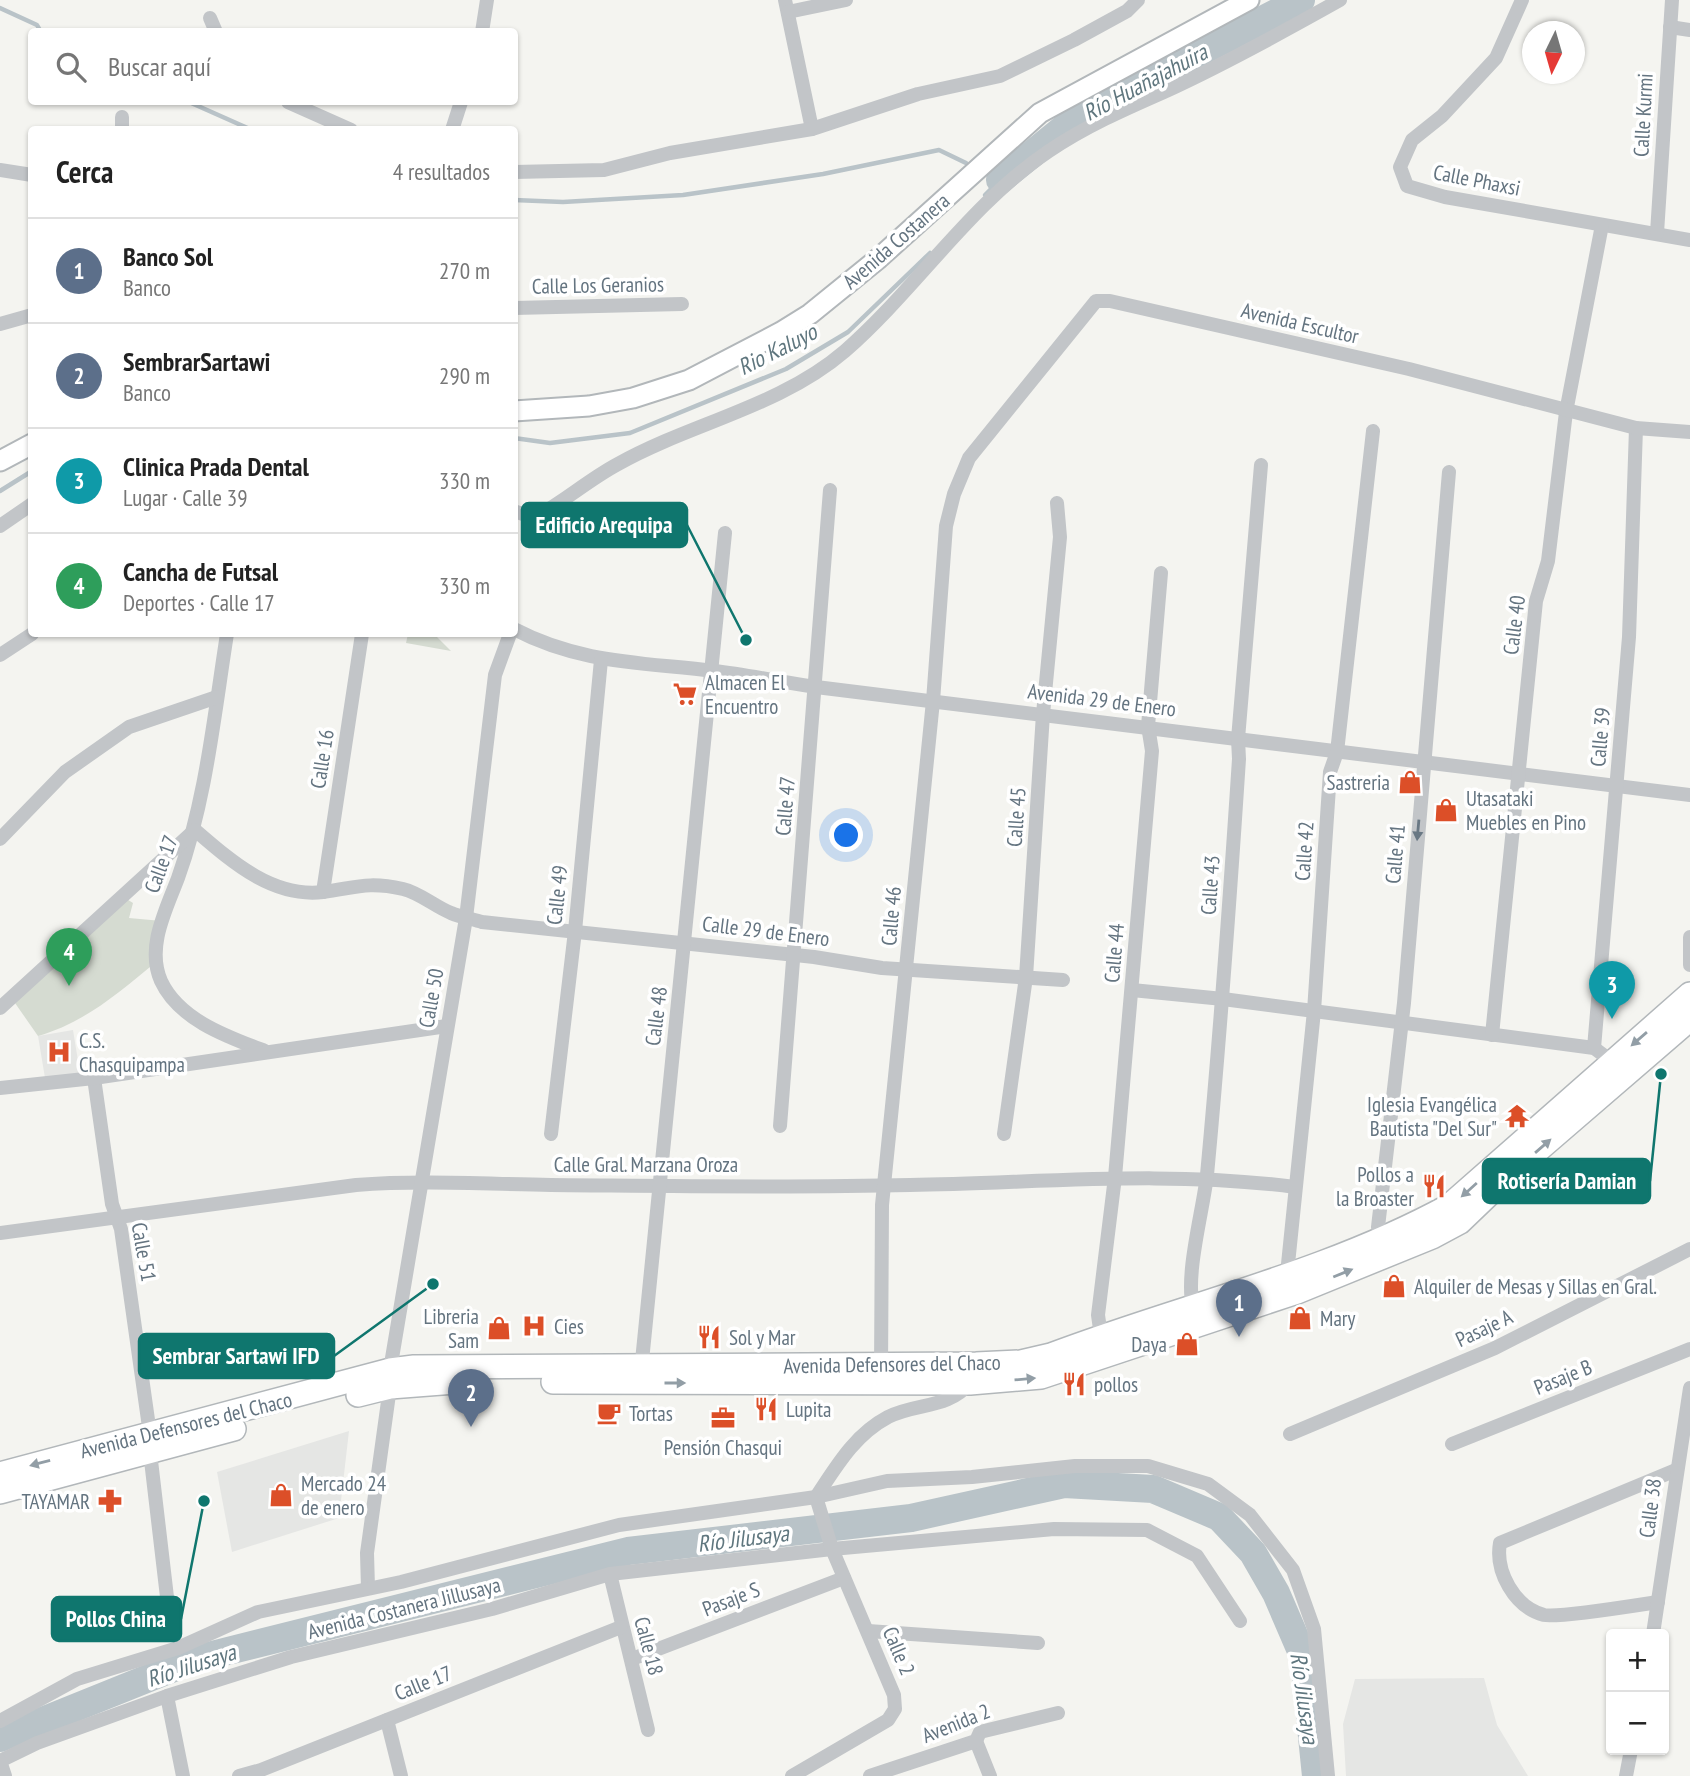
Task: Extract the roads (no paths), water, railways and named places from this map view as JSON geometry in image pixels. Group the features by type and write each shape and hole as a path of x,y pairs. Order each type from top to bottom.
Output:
{"main road":[{"name":"Avenida Costanera","path":"518,411 589,406 633,398 689,380 781,332 810,314 879,258 1040,113 1248,0"},
{"path":"0,461 28,446"},
{"name":"Avenida Defensores del Chaco","path":"0,1474 150,1443 390,1379 436,1382 516,1375 880,1373 1041,1377 1104,1345 1294,1283 1386,1246 1464,1195 1611,1061 1690,994"},
{"name":"Avenida Defensores del Chaco","path":"1611,1061 1690,1019"},
{"name":"Avenida Defensores del Chaco","path":"0,1492 150,1443"}],"street":[{"path":"483,28 487,0"},
{"path":"812,129 786,6 846,0"},
{"path":"518,172 604,170 670,153 812,129 918,94 1000,76 1127,11 1138,0"},
{"name":"Avenida Costanera","path":"518,512 534,518 562,503 581,486 619,463 799,384 844,351 992,198 1047,152 1114,112 1166,91 1340,0"},
{"name":"Calle Phaxsi","path":"1522,0 1496,58 1442,116 1412,140 1400,167 1401,177 1407,186 1445,197 1602,225"},
{"name":"Calle Kurmi","path":"1657,233 1672,0"},
{"path":"1670,27 1690,30"},
{"path":"295,105 342,126"},
{"path":"453,126 460,105"},
{"path":"0,170 28,174"},
{"path":"1602,225 1690,240"},
{"name":"Calle 40","path":"1492,1035 1536,601 1548,561 1566,412 1602,225"},
{"name":"Avenida Escultor","path":"969,458 1096,301 1110,301 1409,369 1566,412 1636,428 1690,432"},
{"name":"Calle Los Geranios","path":"518,308 682,304"},
{"path":"0,324 28,316"},
{"name":"Calle 39","path":"1611,1061 1617,786 1629,637 1636,428"},
{"name":"Calle 42","path":"1294,1283 1288,1264 1314,1011 1330,772 1337,752 1373,431"},
{"name":"Calle 46","path":"880,1373 884,1185 933,701 946,526 954,494 969,458"},
{"name":"Calle 43","path":"1195,1315 1191,1285 1206,1178 1223,999 1238,739 1261,465"},
{"name":"Calle 41","path":"1386,1246 1378,1227 1402,1023 1449,472"},
{"name":"Calle 47","path":"780,1126 830,490"},
{"name":"Calle 45","path":"1004,1134 1026,977 1043,714 1060,537 1057,502"},
{"path":"0,526 28,507"},
{"name":"Calle 48","path":"640,1375 714,671 725,533"},
{"name":"Calle 44","path":"1104,1345 1098,1315 1115,1177 1132,990 1152,751 1148,726 1161,573"},
{"name":"Avenida 29 de Enero","path":"518,631 542,643 601,660 714,671 816,687 1690,795"},
{"path":"0,655 28,637"},
{"name":"Calle 17","path":"227,637 195,831 155,946 162,981 177,1002 223,1035 265,1051"},
{"name":"Calle 16","path":"323,892 362,637"},
{"name":"Calle 50","path":"368,1588 367,1553 390,1379 466,918 495,675 509,637"},
{"name":"Calle 49","path":"551,1134 575,931 601,660"},
{"path":"0,839 65,772 129,727 217,697"},
{"path":"0,1008 195,831"},
{"name":"Calle 29 de Enero","path":"195,831 233,862 262,880 303,892 323,892 351,885 406,889 466,918 906,970 1063,981"},
{"path":"1690,937 1690,965"},
{"path":"1132,990 1223,999 1492,1035 1611,1061"},
{"path":"0,1088 93,1078 265,1051 447,1027"},
{"name":"Calle 51","path":"93,1078 112,1204 121,1229 150,1443 167,1597"},
{"name":"Calle Gral. Marzana Oroza","path":"0,1233 356,1185 884,1185 1115,1177 1206,1178 1295,1187"},
{"name":"Pasaje A","path":"1290,1434 1495,1348 1690,1249"},
{"name":"Pasaje B","path":"1452,1444 1690,1349"},
{"path":"816,1497 842,1458 870,1429 889,1417 956,1398 973,1374"},
{"name":"Calle 38","path":"1654,1629 1690,1388"},
{"path":"0,1721 77,1679 178,1648 258,1612 401,1582 619,1525 816,1497 887,1481 972,1478 1075,1466 1148,1466 1208,1484 1250,1515 1293,1570 1314,1629 1328,1776"},
{"path":"1658,1602 1545,1615 1521,1601 1502,1574 1498,1558 1500,1543 1676,1470"},
{"name":"Calle 2","path":"792,1776 888,1720 895,1709 894,1695 829,1542 816,1497"},
{"name":"Avenida Costanera Jillusaya","path":"0,1761 37,1743 167,1696 291,1657 492,1609 610,1574 829,1542 1054,1529 1147,1530 1196,1556 1240,1621"},
{"name":"Calle 18","path":"610,1574 648,1730"},
{"name":"Pasaje S","path":"632,1659 844,1578"},
{"name":"Calle 17","path":"239,1776 621,1627"},
{"path":"868,1631 1038,1643"},
{"path":"167,1696 183,1776"},
{"name":"Avenida 2","path":"870,1776 976,1741 980,1732 1058,1713"},
{"path":"387,1720 401,1776"},
{"path":"976,1741 990,1776"},
{"path":"1626,1776 1630,1755"},
{"path":"0,1761 5,1776"}],"waterway":[{"name":"Río Huañajahuira","path":"1000,180 1084,112 1301,0"},
{"path":"0,8 39,28"},
{"path":"196,105 243,126"},
{"path":"518,200 563,202 683,195 823,174 939,150 966,163"},
{"name":"Rio Kaluyo","path":"985,195 1000,180 990,175"},
{"name":"Rio Kaluyo","path":"518,439 550,443 630,433 786,369 848,332 930,253"},
{"name":"Rio Kaluyo","path":"0,491 28,474"},
{"name":"Río Jilusaya","path":"0,1738 196,1659 628,1551 911,1518 1064,1484 1153,1489 1219,1517 1253,1553 1276,1593 1304,1658 1316,1776"}],"place":[{"name":"Edificio Arequipa","path":"746,640"},
{"name":"Almacen El Encuentro","path":"685,694"},
{"name":"Sastreria","path":"1410,782"},
{"name":"Utasataki Muebles en Pino","path":"1446,810"},
{"name":"Cancha de Futsal","path":"69,986"},
{"name":"Clinica Prada Dental","path":"1612,1019"},
{"name":"C.S. Chasquipampa","path":"59,1052"},
{"name":"Rotisería Damian","path":"1661,1074"},
{"name":"Iglesia Evangélica Bautista \"Del Sur\"","path":"1517,1116"},
{"name":"Pollos a la Broaster","path":"1434,1186"},
{"name":"Sembrar Sartawi IFD","path":"433,1284"},
{"name":"Alquiler de Mesas y Sillas en Gral.","path":"1394,1286"},
{"name":"Mary","path":"1300,1318"},
{"name":"Cies","path":"534,1326"},
{"name":"Libreria Sam","path":"499,1328"},
{"name":"Sol y Mar","path":"709,1337"},
{"name":"Banco Sol","path":"1239,1337"},
{"name":"Daya","path":"1187,1344"},
{"name":"pollos","path":"1074,1384"},
{"name":"Lupita","path":"766,1409"},
{"name":"Tortas","path":"609,1413"},
{"name":"Pensión Chasqui","path":"723,1418"},
{"name":"SembrarSartawi","path":"471,1427"},
{"name":"Mercado 24 de enero","path":"281,1495"},
{"name":"TAYAMAR","path":"110,1501"},
{"name":"Pollos China","path":"204,1501"}]}
